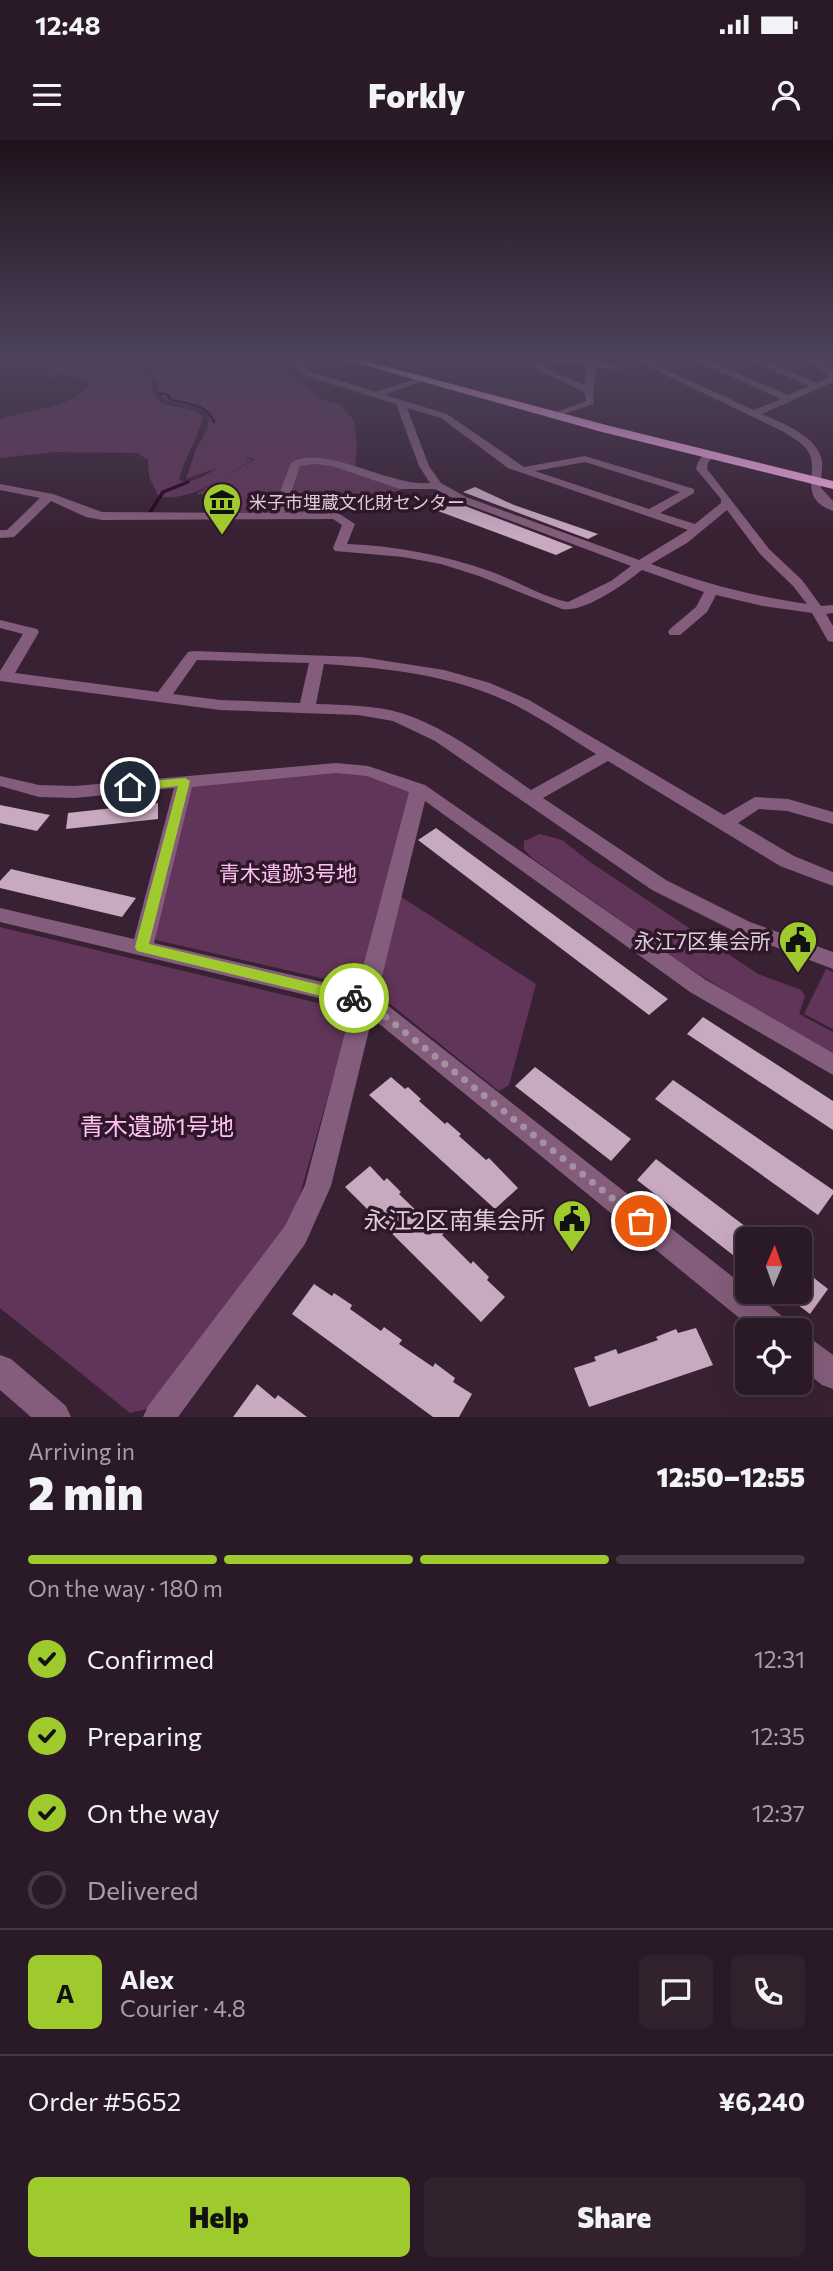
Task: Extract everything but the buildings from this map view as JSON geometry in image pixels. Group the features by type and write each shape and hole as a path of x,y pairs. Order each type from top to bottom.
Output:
{"highway":[{"path":"563,416 711,455 833,483"},
{"path":"566,416 711,455"}],"street":[{"path":"405,416 424,466 438,485 462,499 712,590 746,606 833,609"},
{"path":"443,416 522,470 697,529"},
{"path":"757,416 786,429 809,445 817,462 813,478 815,490 833,507"},
{"path":"711,455 703,461 701,469 727,499 727,504 742,518 761,547 804,591 833,638"},
{"path":"522,470 585,459 690,491 651,513"},
{"path":"277,517 296,463 304,461 337,464 399,487 423,489 438,485"},
{"path":"0,487 49,496 90,514 102,516 335,515 349,524 337,553 379,549 419,555 492,576 570,606 616,584 641,564 683,540 727,504"},
{"path":"0,534 10,534 49,496"},
{"path":"675,632 702,609 712,590"},
{"path":"0,624 32,632 3,676 220,705 371,712 397,717 425,728 659,885 743,927 833,961"},
{"path":"162,698 193,654 413,667 460,677 523,703 788,861 833,879"},
{"path":"307,708 317,661"},
{"path":"530,798 608,754"},
{"path":"0,781 39,792 75,792 336,768 368,771 419,789 698,986 833,1065"},
{"path":"142,947 185,781"},
{"path":"159,1417 295,1235 318,1186 419,789"},
{"path":"724,824 755,803 788,804 833,818"},
{"path":"0,915 366,1001 762,1318"},
{"path":"812,1357 833,1374"},
{"path":"0,1370 55,1417"}],"green space":[{"path":"15,416 201,416 198,433 179,480 189,481 219,467 186,479 196,449 208,428 209,416 350,416 354,421 357,446 355,469 299,460 275,513 227,514 225,496 196,494 255,459 244,457 252,460 196,492 159,497 149,477 148,460 137,453 54,452 0,458 0,419"},
{"path":"304,463 333,465 403,489 330,513 286,515 283,512 299,466"},
{"name":"青木遺跡3号地","path":"318,772 360,773 410,790 360,982 351,985 156,940 153,931 189,790 193,786"},
{"path":"540,834 562,840 590,862 758,974 801,990 805,996 799,1014 833,1032 833,1053 749,1006 680,962 532,858 524,849 524,841"},
{"path":"400,896 536,984 509,1085 499,1091 380,996 378,990"},
{"name":"青木遺跡1号地","path":"0,927 343,1009 350,1018 297,1205 286,1227 151,1408 130,1413 0,1308"},
{"path":"826,969 833,972 833,1029 804,1014"}],"waterway":[{"path":"211,416 214,422"},
{"path":"149,514 163,492 188,482"}],"way so far":[{"path":"354,998 366,1001 641,1221"}],"place":[{"name":"米子市埋蔵文化財センター","path":"222,536"},
{"name":"永江7区集会所","path":"798,974"},
{"name":"永江2区南集会所","path":"572,1253"}],"route":[{"path":"130,787 185,781 142,947 354,998"}]}
